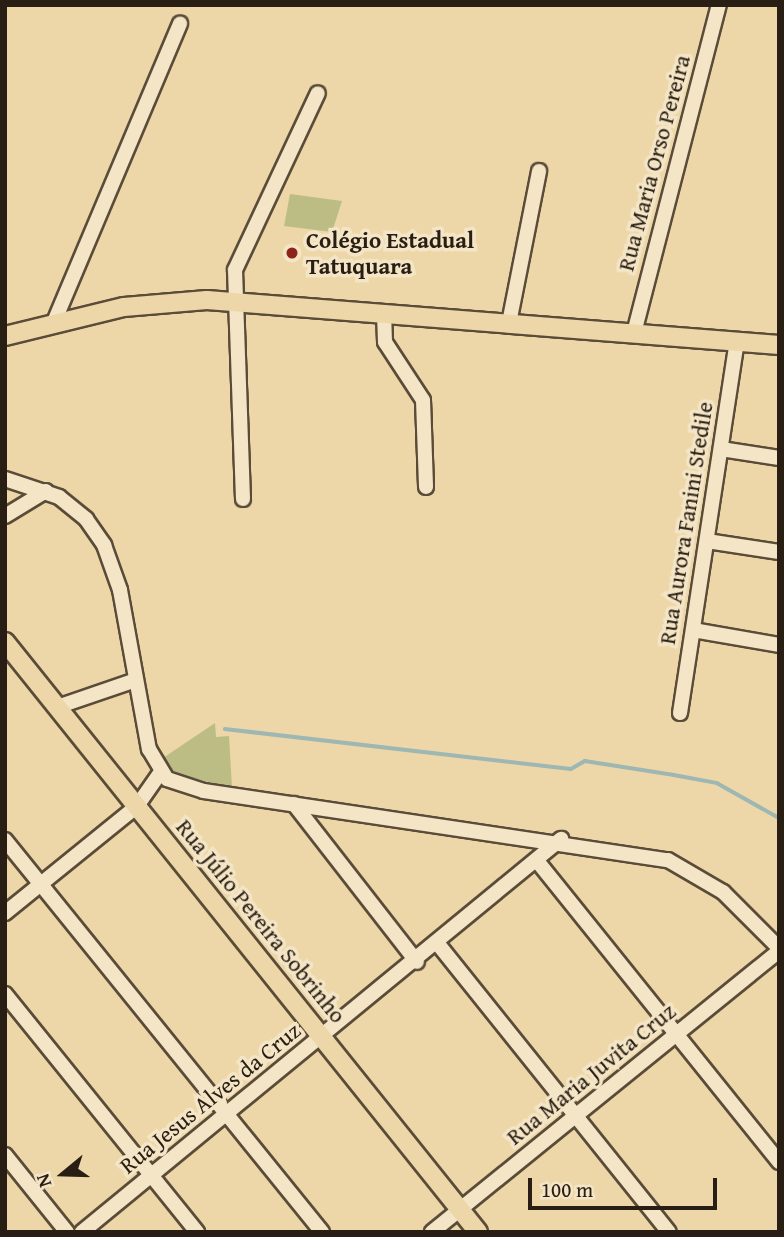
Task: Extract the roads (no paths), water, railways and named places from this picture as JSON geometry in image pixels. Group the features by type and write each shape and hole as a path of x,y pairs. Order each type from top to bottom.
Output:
{"main road":[{"path":"5,336 54,322 149,303 232,301 779,345"},
{"name":"Rua Júlio Pereira Sobrinho","path":"5,642 478,1232"}],"street":[{"name":"Rua Maria Orso Pereira","path":"634,333 719,5"},
{"path":"54,322 180,23"},
{"path":"243,499 242,357 232,301 237,260 318,93"},
{"path":"509,323 539,171"},
{"path":"384,313 385,342 423,400 426,487"},
{"name":"Rua Aurora Fanini Stedile","path":"680,713 737,341"},
{"path":"721,449 779,458"},
{"path":"5,479 46,491 86,519 104,545 120,590 136,680 159,774 137,806 5,913"},
{"path":"5,516 46,491"},
{"path":"707,541 779,552"},
{"path":"693,630 779,645"},
{"path":"57,707 136,680"},
{"path":"159,774 191,788 561,839 687,868 723,892 779,949"},
{"path":"294,804 417,962"},
{"name":"Rua Jesus Alves da Cruz","path":"82,1232 417,962 538,862 561,839"},
{"path":"5,840 322,1232"},
{"path":"538,862 779,1162"},
{"path":"438,944 669,1232"},
{"name":"Rua Maria Juvita Cruz","path":"432,1232 779,949"},
{"path":"5,994 197,1232"},
{"path":"5,1155 67,1232"}],"waterway":[{"path":"225,729 571,769 585,761 674,775 717,783 779,818"}],"place":[{"name":"Colégio Estadual Tatuquara","path":"292,253"}]}
